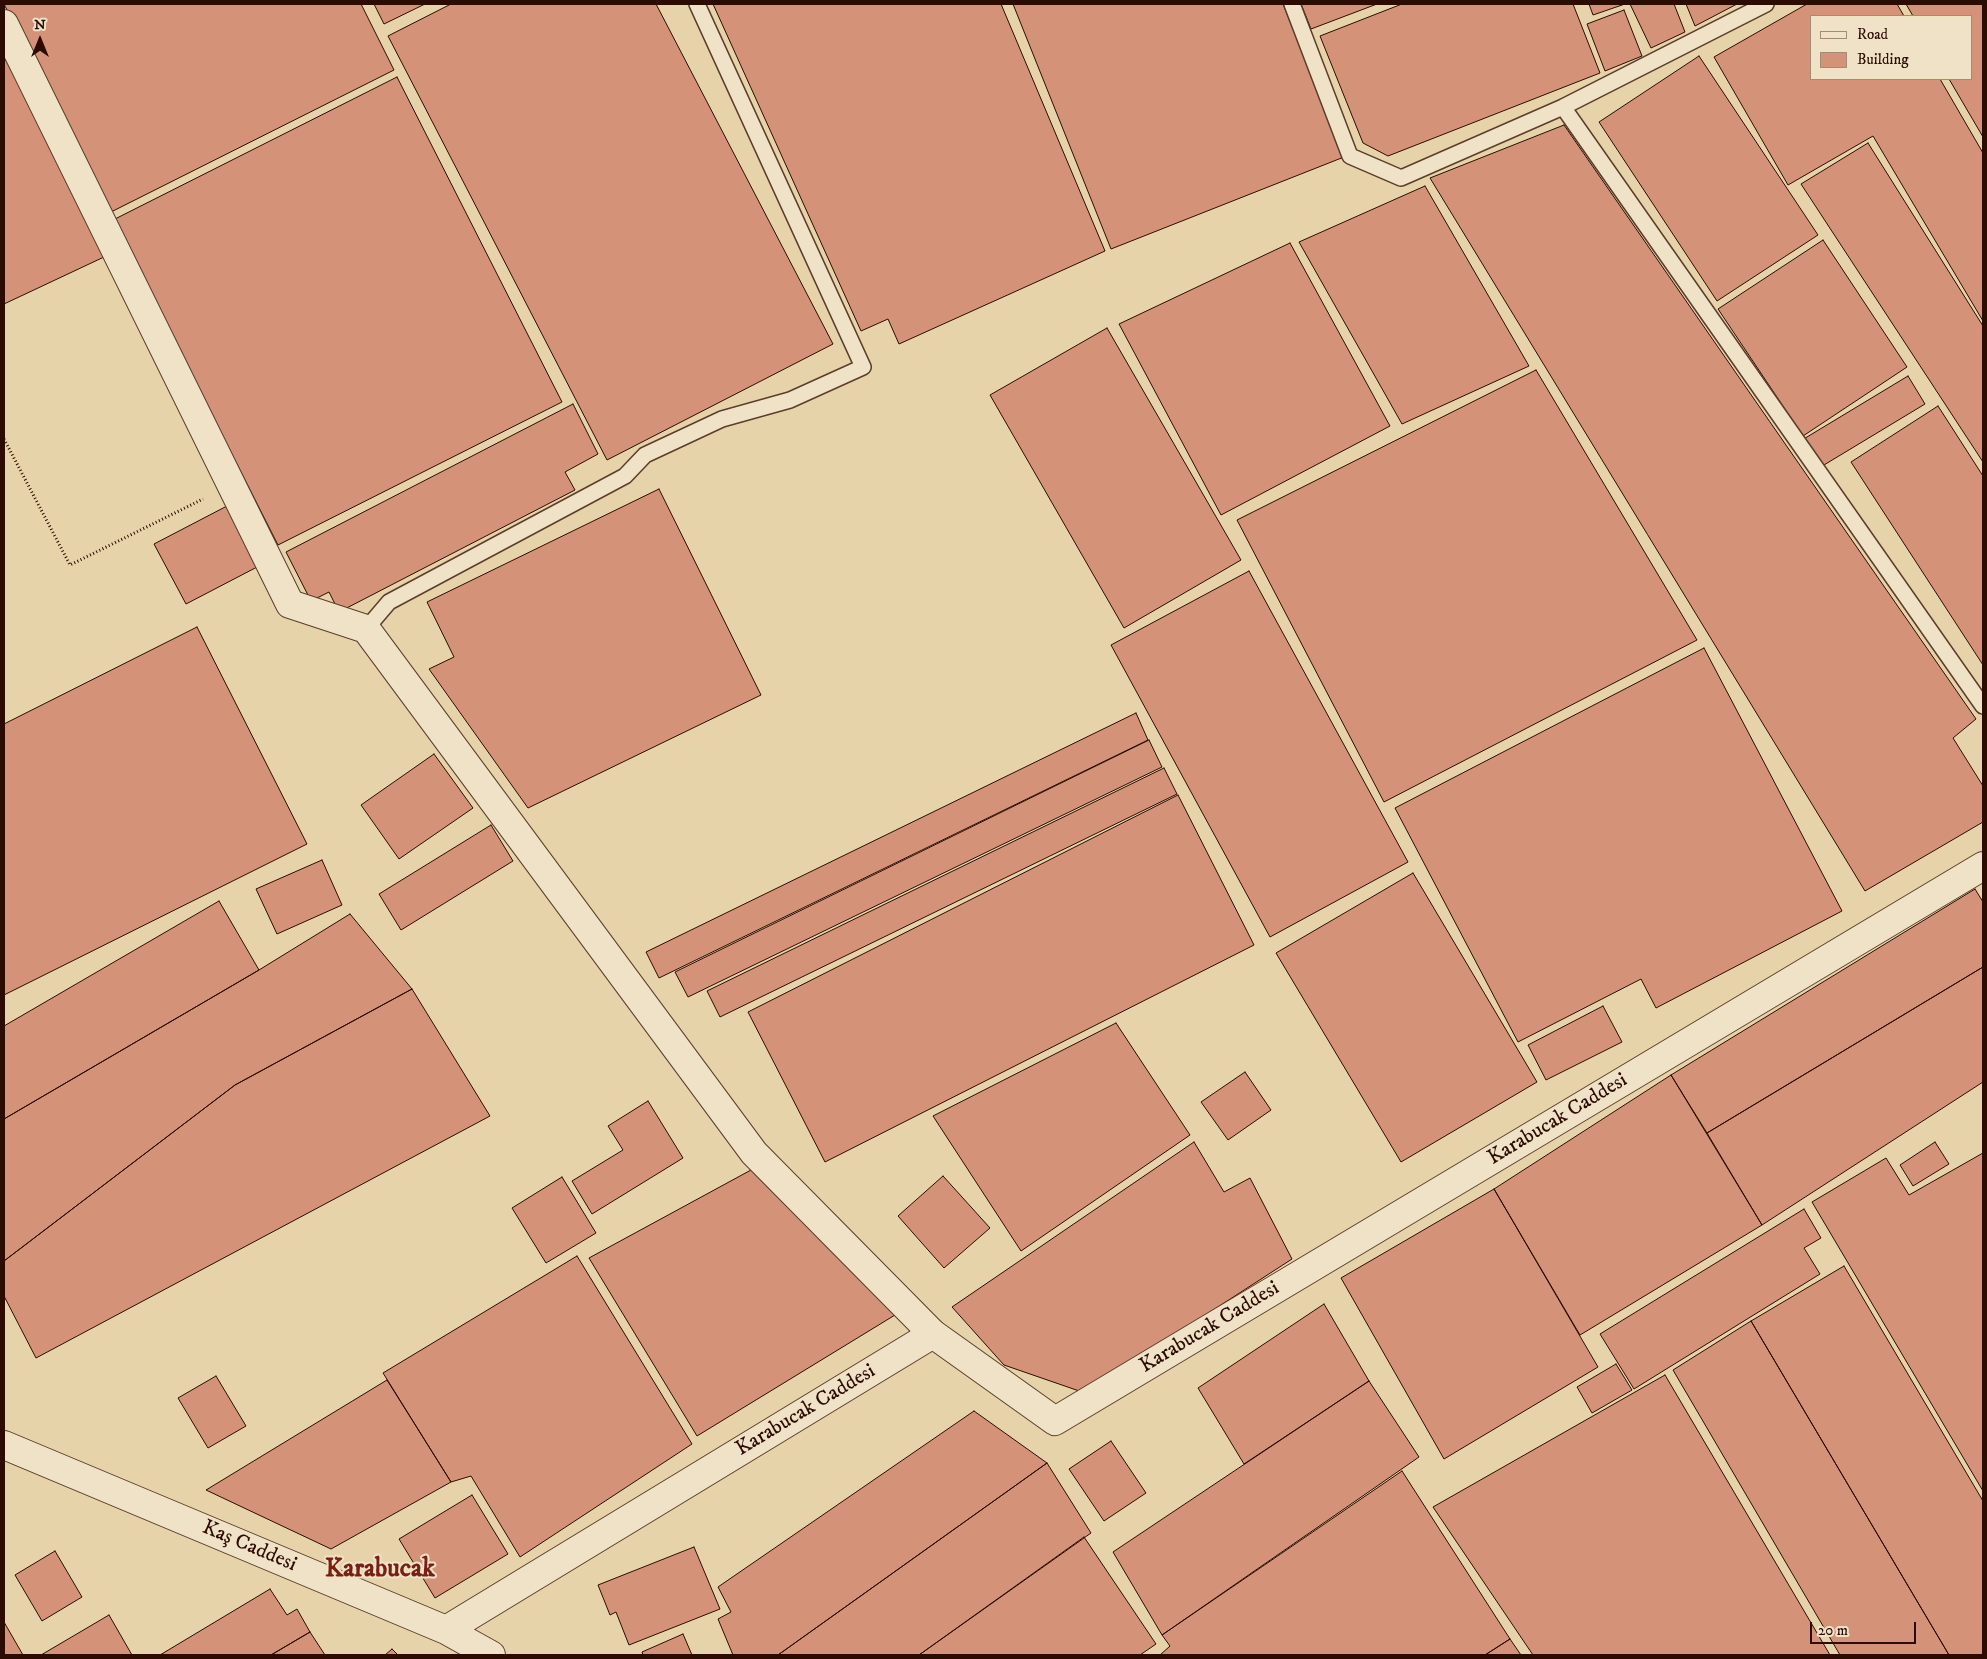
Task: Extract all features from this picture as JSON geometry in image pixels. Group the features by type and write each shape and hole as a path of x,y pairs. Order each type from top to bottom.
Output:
{"street":[{"path":"4,24 290,604 366,629 754,1154 933,1334"},
{"name":"Karabucak Caddesi","path":"446,1630 933,1334 1055,1421 1983,866"},
{"name":"Kaş Caddesi","path":"4,1445 446,1630 491,1655"}],"lane":[{"path":"366,629 389,602 625,476 645,454 722,419 790,400 863,367 697,4"},
{"path":"1292,4 1350,156 1401,178 1563,107 1766,4"},
{"path":"1563,107 1983,706"}],"path":[{"path":"4,439 70,565 230,485"}],"building":[{"path":"4,4 361,4 394,70 109,213"},
{"path":"374,4 425,4 384,24"},
{"path":"451,4 656,4 833,344 607,460 388,36"},
{"path":"713,4 1001,4 1105,251 899,344 888,319 861,331"},
{"path":"1013,4 1283,4 1344,157 1111,249"},
{"path":"1301,4 1377,4 1311,29"},
{"path":"1402,4 1573,4 1600,73 1388,156 1363,143 1320,36"},
{"path":"1589,4 1625,4 1593,15"},
{"path":"1630,4 1674,4 1685,32 1651,48"},
{"path":"1686,4 1737,4 1695,26"},
{"path":"1807,4 1897,4 1903,15 1810,15 1810,80 1941,80 1983,153 1983,321 1873,136 1788,185 1714,57"},
{"path":"1906,4 1983,4 1983,137 1950,80 1972,80 1972,15 1912,15"},
{"path":"1624,10 1642,56 1605,71 1587,24"},
{"path":"1699,56 1818,235 1717,301 1599,122"},
{"path":"10,58 104,257 4,304 4,61"},
{"path":"397,77 562,402 278,545 113,220"},
{"path":"1564,125 1976,719 1953,738 1983,786 1983,822 1865,891 1430,178"},
{"path":"1868,143 1983,326 1983,462 1801,184"},
{"path":"1425,186 1529,366 1402,424 1299,242"},
{"path":"1823,240 1907,367 1803,436 1718,309"},
{"path":"1290,243 1390,426 1221,515 1119,324"},
{"path":"1107,328 1241,560 1124,628 990,395"},
{"path":"1536,370 1697,640 1384,802 1237,520"},
{"path":"1908,376 1925,404 1819,468 1802,440"},
{"path":"573,404 598,454 565,472 575,490 339,612 329,592 311,601 286,552"},
{"path":"1938,406 1983,476 1983,665 1851,462"},
{"path":"659,489 761,695 528,808 429,669 454,657 427,602"},
{"path":"227,506 259,566 186,604 154,544"},
{"path":"1249,571 1408,862 1270,937 1111,645"},
{"path":"197,627 307,844 4,995 4,724"},
{"path":"1704,648 1842,911 1656,1008 1641,979 1518,1042 1395,808"},
{"path":"1136,713 1148,740 659,978 646,952"},
{"path":"1149,740 1162,767 688,997 675,972"},
{"path":"434,754 473,808 399,859 361,805"},
{"path":"1164,768 1177,794 720,1017 707,991"},
{"path":"1178,795 1254,945 825,1162 748,1012"},
{"path":"491,825 513,861 401,930 379,894"},
{"path":"322,860 342,905 277,934 256,889"},
{"path":"1413,873 1537,1082 1401,1162 1276,953"},
{"path":"1975,889 1983,902 1983,967 1707,1133 1671,1075"},
{"path":"219,901 259,970 4,1119 4,1026"},
{"path":"350,914 412,989 235,1085 4,1261 4,1119 259,970"},
{"path":"1983,967 1983,1082 1762,1225 1707,1133"},
{"path":"412,989 490,1116 36,1358 4,1296 4,1261 235,1085"},
{"path":"1603,1006 1622,1042 1546,1080 1528,1045"},
{"path":"1116,1023 1190,1135 1021,1251 933,1116"},
{"path":"1245,1072 1271,1110 1228,1140 1201,1102"},
{"path":"1671,1075 1762,1225 1580,1335 1494,1189"},
{"path":"648,1101 683,1158 592,1214 572,1181 623,1150 608,1126"},
{"path":"1194,1142 1224,1192 1250,1178 1292,1259 1085,1393 1004,1365 952,1307"},
{"path":"1935,1142 1949,1164 1913,1186 1900,1165"},
{"path":"1983,1153 1983,1491 1812,1202 1886,1158 1909,1195"},
{"path":"751,1170 895,1315 697,1436 589,1258"},
{"path":"943,1176 990,1228 944,1268 898,1216"},
{"path":"562,1177 596,1233 546,1263 512,1208"},
{"path":"1494,1189 1598,1367 1444,1459 1341,1278"},
{"path":"1804,1209 1821,1238 1804,1248 1820,1274 1634,1389 1600,1334"},
{"path":"577,1256 692,1444 520,1557 471,1476 451,1482 383,1373"},
{"path":"1844,1266 1983,1501 1983,1655 1949,1655 1751,1321"},
{"path":"1324,1304 1369,1381 1244,1464 1198,1388"},
{"path":"1751,1321 1949,1655 1840,1655 1673,1370"},
{"path":"1616,1364 1632,1390 1592,1413 1577,1387"},
{"path":"1665,1375 1830,1655 1533,1655 1433,1507"},
{"path":"216,1376 246,1426 208,1448 178,1398"},
{"path":"387,1380 451,1482 331,1549 206,1490"},
{"path":"1369,1381 1419,1457 1162,1635 1113,1552"},
{"path":"974,1411 1047,1463 778,1655 733,1655 718,1619 731,1612 718,1587"},
{"path":"1111,1441 1146,1493 1104,1521 1069,1469"},
{"path":"1047,1463 1091,1533 919,1655 778,1655"},
{"path":"1402,1471 1510,1639 1485,1655 1160,1655 1170,1646 1162,1635"},
{"path":"472,1495 508,1554 435,1598 399,1539"},
{"path":"1084,1537 1156,1644 1140,1655 919,1655"},
{"path":"694,1547 720,1609 629,1645 616,1612 610,1615 598,1585"},
{"path":"55,1551 82,1597 42,1621 15,1575"},
{"path":"270,1589 287,1615 297,1609 310,1632 271,1655 160,1655"},
{"path":"109,1615 132,1655 41,1655"},
{"path":"4,1622 23,1655 4,1655"},
{"path":"310,1632 325,1655 271,1655"},
{"path":"683,1634 692,1655 643,1655 642,1652"},
{"path":"1510,1639 1521,1655 1485,1655"},
{"path":"392,1649 398,1655 385,1655"}],"district":[{"name":"Karabucak","path":"380,1571"}]}
